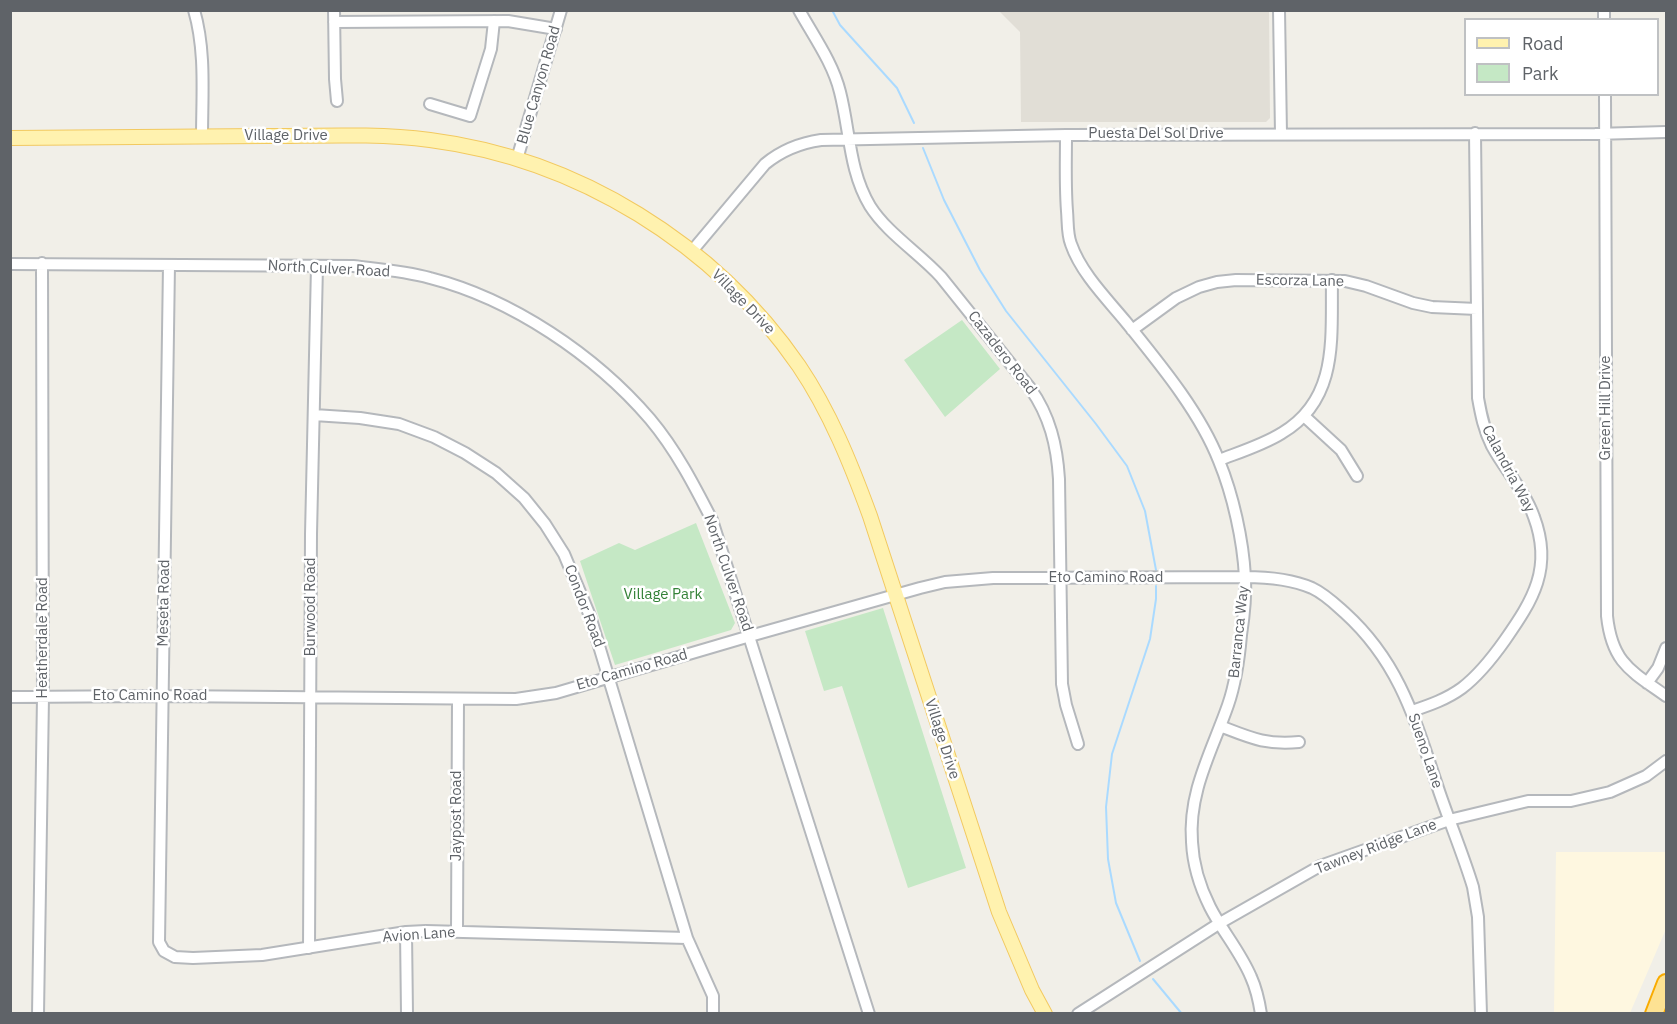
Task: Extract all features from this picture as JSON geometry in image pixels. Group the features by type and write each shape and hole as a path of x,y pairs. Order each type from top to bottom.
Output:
{"highway":[{"path":"1654,1014 1666,983"}],"main road":[{"name":"Village Drive","path":"10,138 369,135 465,146 517,159 584,184 614,199 664,230 692,251 735,291 772,331 800,367 838,435 853,468 870,516 999,912 1032,990 1045,1014"}],"street":[{"path":"194,10 201,38 202,137"},
{"path":"334,10 337,101"},
{"name":"Blue Canyon Road","path":"517,159 561,10"},
{"name":"Cazadero Road","path":"800,10 837,81 856,177 862,191 877,216 941,276 1030,388 1044,412 1054,437 1058,462 1062,684 1078,744"},
{"path":"1280,10 1281,134"},
{"path":"334,22 494,21 524,23 556,29"},
{"path":"430,104 470,116 491,49 494,21"},
{"name":"Green Hill Drive","path":"1605,96 1607,616 1612,644 1619,657 1630,671 1666,696"},
{"name":"Puesta Del Sol Drive","path":"692,251 755,174 776,155 805,142 821,140 1066,135 1666,132"},
{"name":"Calandria Way","path":"1412,711 1438,702 1461,689 1484,667 1529,603 1535,592 1541,563 1538,530 1533,515 1493,447 1481,417 1478,398 1475,133"},
{"name":"Barranca Way","path":"1066,135 1065,183 1071,245 1094,284 1180,394 1205,434 1219,460 1235,516 1245,577 1239,656 1233,688 1198,784 1191,825 1193,857 1209,906 1236,947 1252,978 1261,1014"},
{"name":"Heatherdale Road","path":"38,1014 43,697 42,263"},
{"name":"North Culver Road","path":"10,264 353,266 429,277 465,289 509,309 547,330 596,366 651,420 692,480 712,520 869,1014"},
{"name":"Meseta Road","path":"159,942 169,265"},
{"name":"Burwood Road","path":"309,948 311,534 317,266"},
{"name":"Escorza Lane","path":"1132,330 1176,298 1199,287 1236,280 1345,281 1413,303 1432,307 1477,309"},
{"path":"1219,460 1282,434 1304,416 1319,395 1328,368 1332,280"},
{"name":"Condor Road","path":"314,415 360,418 399,424 444,442 496,473 524,498 545,524 564,554 590,616 687,938 713,996 713,1014"},
{"path":"1304,416 1341,450 1357,476"},
{"name":"Eto Camino Road","path":"10,697 516,699 556,693 945,582 1061,578 1245,577"},
{"name":"Sueno Lane","path":"1245,577 1294,582 1313,588 1328,598 1368,636 1398,679 1412,711 1468,869 1477,904 1481,1014"},
{"path":"1647,683 1658,668 1666,648"},
{"name":"Jaypost Road","path":"457,932 458,699"},
{"path":"1220,726 1251,739 1270,743 1299,742"},
{"name":"Tawney Ridge Lane","path":"1078,1014 1220,923 1320,866 1449,820 1528,801 1571,801 1600,795 1629,785 1666,761"},
{"path":"406,932 407,1014"},
{"name":"Avion Lane","path":"159,942 164,951 175,957 193,958 262,955 406,932 687,938"}],"shaded area":[{"path":"999,11 1269,11 1270,118 1266,122 1021,122 1020,32"},
{"path":"1556,852 1666,852 1666,929 1630,1013 1554,1013"}],"green space":[{"path":"962,320 1000,369 945,417 904,360"},
{"name":"Village Park","path":"696,523 735,623 731,630 615,665 580,561 619,543 635,550"},
{"path":"883,608 966,868 908,888 842,686 824,691 805,631"}],"waterway":[{"path":"832,10 840,25 897,88 914,123"},
{"path":"923,148 944,200 980,270 1006,311 1127,466 1145,511 1156,570"},
{"path":"1140,961 1116,903 1108,859 1106,807 1112,754 1150,639 1156,586"},
{"path":"1153,979 1182,1014"}]}
